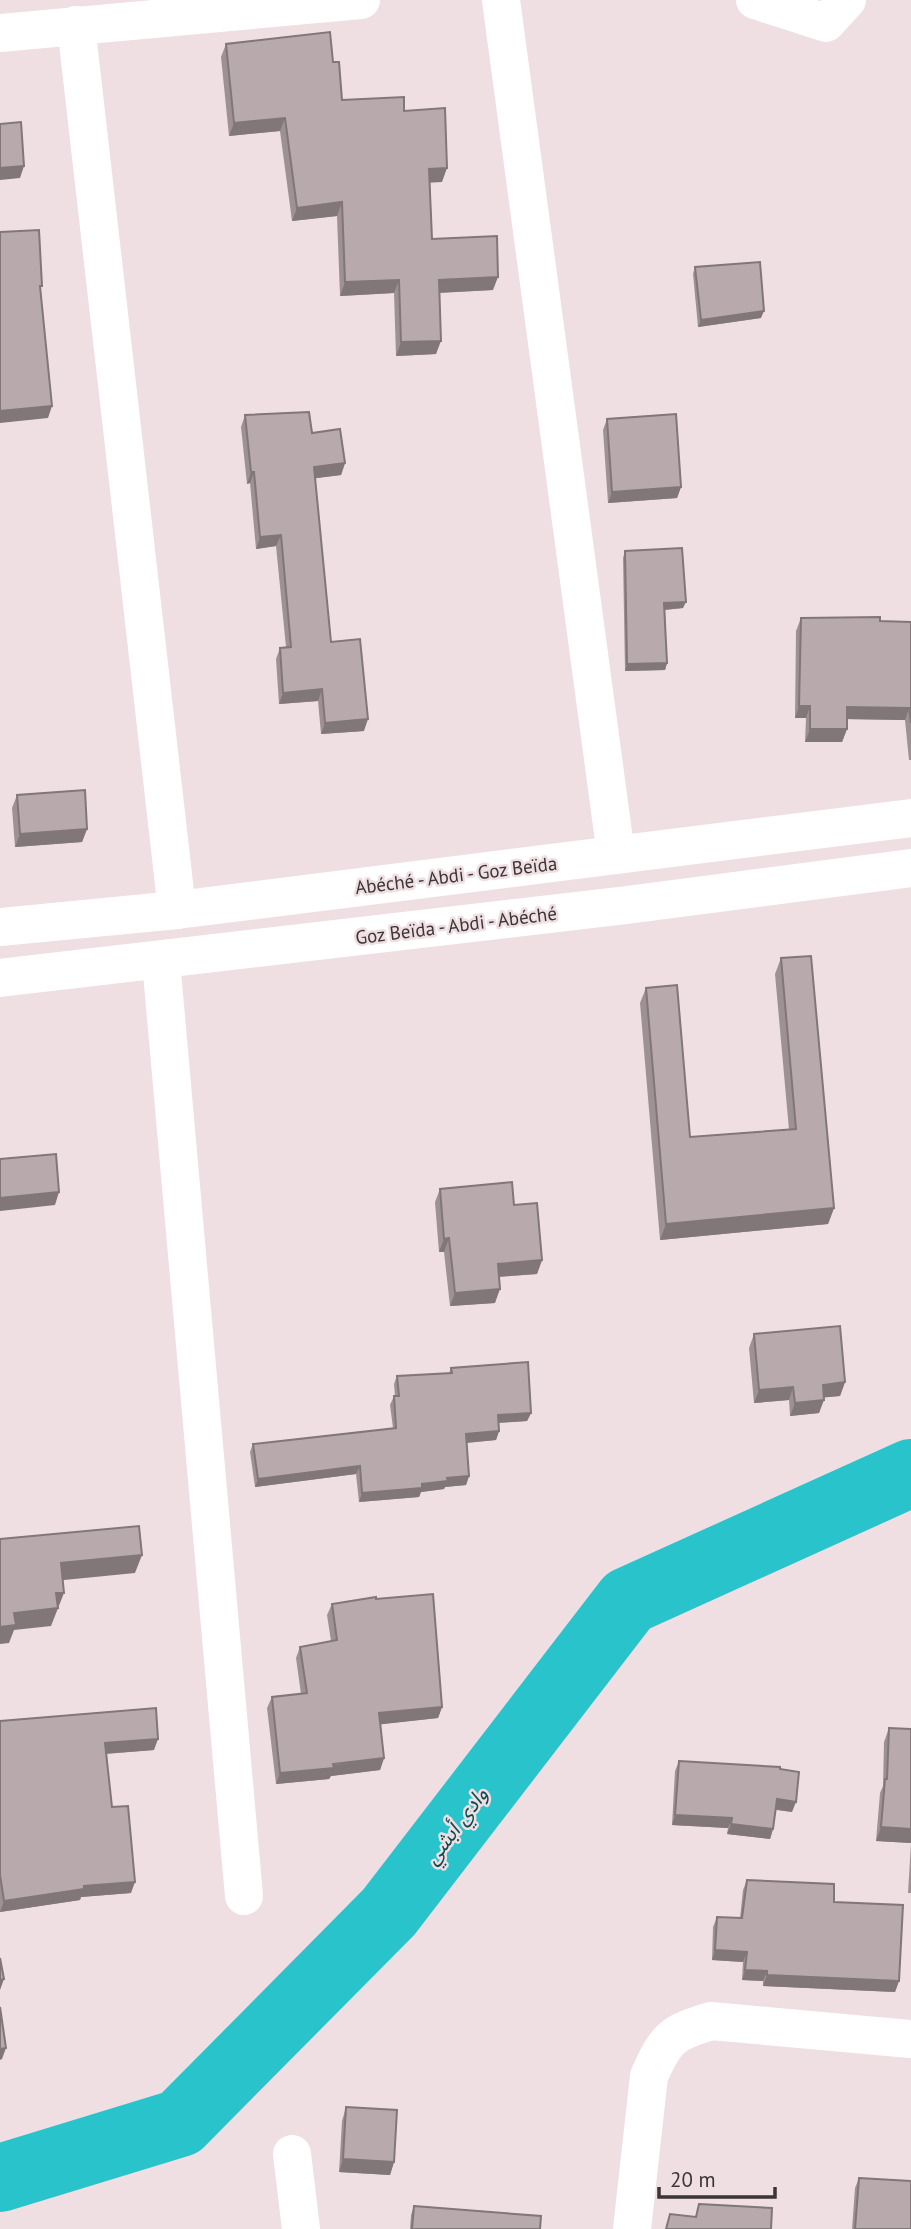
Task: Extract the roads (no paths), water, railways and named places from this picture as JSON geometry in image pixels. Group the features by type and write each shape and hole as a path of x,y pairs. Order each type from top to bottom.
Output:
{"street":[{"path":"0,33 94,16 361,0"},
{"path":"501,0 616,855"},
{"path":"755,0 826,23 847,0"},
{"path":"94,16 177,910"},
{"name":"Abéché - Abdi - Goz Beïda","path":"0,927 177,910 911,818"},
{"name":"Goz Beïda - Abdi - Abéché","path":"0,978 161,961 911,868"},
{"path":"161,961 244,1896"},
{"path":"632,2229 649,2076 659,2054 680,2030 712,2021 911,2039"},
{"path":"292,2154 301,2229"}],"waterway":[{"name":"وادي أبشي","path":"0,2178 180,2123 389,1912 628,1601 911,1473"}]}
